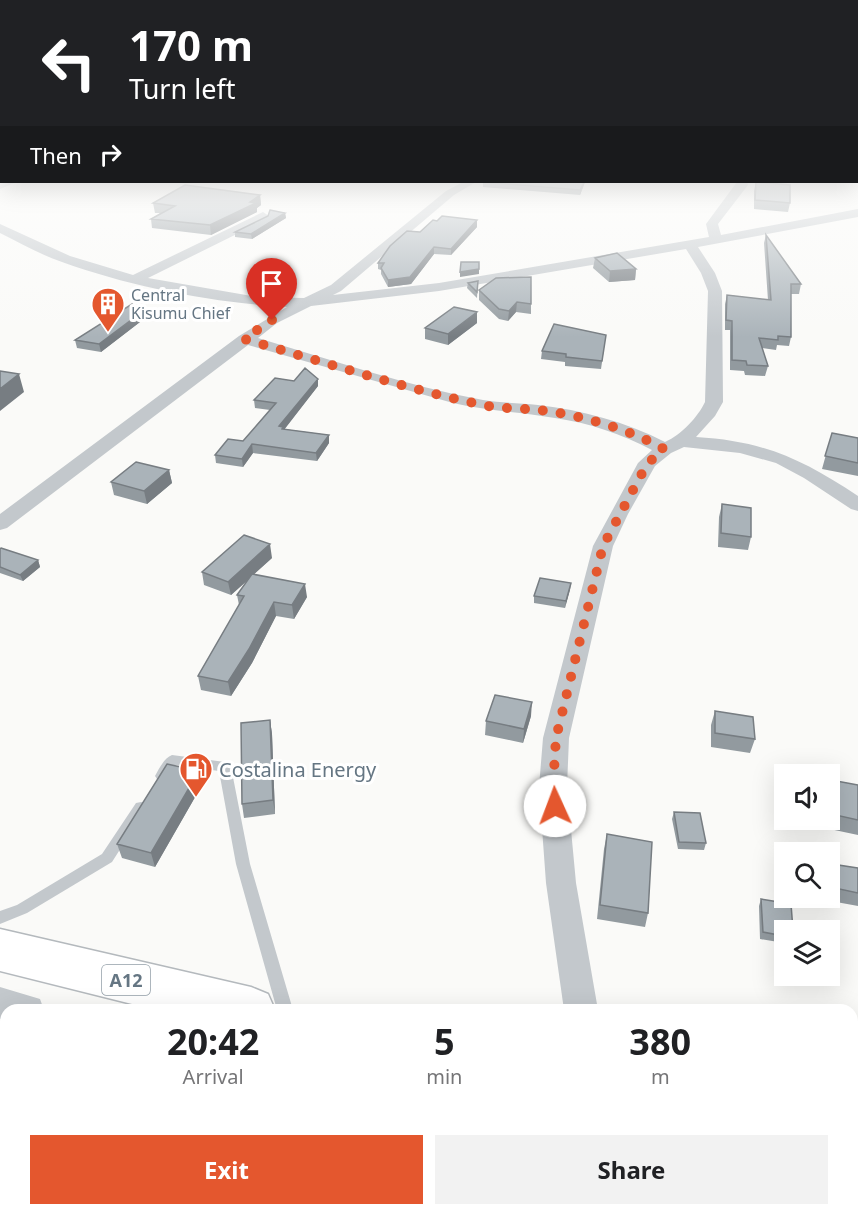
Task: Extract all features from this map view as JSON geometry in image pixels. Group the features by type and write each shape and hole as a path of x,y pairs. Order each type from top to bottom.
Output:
{"highway":[{"name":"A12","path":"0,950 226,1004"}],"street":[{"path":"134,280 246,225"},
{"path":"0,524 244,339 301,303 336,288 412,225"},
{"path":"712,225 716,240"},
{"path":"0,228 65,259 134,280 258,301 301,303 439,287 796,225"},
{"path":"579,1004 561,883 553,787 556,738 603,546 647,464 673,445 709,412 714,402 715,291 708,273 690,244"},
{"path":"244,339 416,390 487,406 547,411 603,424 651,441 673,445 724,446 776,457 815,476 858,504"}],"lane":[{"path":"0,918 22,909 107,858 172,760 225,766 243,864 283,1004"}],"building":[{"path":"250,225 266,225 251,234 235,232"},
{"path":"428,225 473,225 451,249 434,247 410,277 388,280 381,268 384,263 378,263 390,246 407,231 420,232"},
{"path":"766,235 801,284 791,284 791,337 778,336 778,340 759,338 768,366 747,365 746,361 732,360 732,321 726,320 727,295 771,300"},
{"path":"617,253 636,269 610,271 595,258"},
{"path":"461,262 479,262 479,269 460,272"},
{"path":"531,277 531,304 517,302 509,311 499,309 479,290 496,278"},
{"path":"478,281 477,292 468,283"},
{"path":"132,304 139,314 99,344 75,340"},
{"path":"454,307 477,312 448,334 425,328"},
{"path":"554,324 606,335 602,361 566,357 566,354 542,351"},
{"path":"305,368 318,379 279,426 283,427 282,429 329,435 316,453 252,444 242,459 215,455 228,439 243,441 276,403 254,400 275,378 294,381"},
{"path":"0,371 19,374 0,389"},
{"path":"832,433 858,438 858,463 825,456"},
{"path":"136,462 169,470 144,491 111,482"},
{"path":"722,504 751,508 751,537 721,533"},
{"path":"244,535 270,544 228,582 202,572"},
{"path":"1,548 38,560 20,575 0,567"},
{"path":"252,574 305,584 292,605 274,602 228,682 198,676 244,596 237,595"},
{"path":"540,578 571,583 566,601 534,596"},
{"path":"495,695 532,702 524,729 486,721"},
{"path":"715,711 753,717 755,739 715,733"},
{"path":"270,720 273,800 242,804 241,723"},
{"path":"167,764 199,771 151,853 117,844"},
{"path":"840,782 858,785 858,820 840,816"},
{"path":"674,812 700,813 706,843 679,842"},
{"path":"607,834 652,842 648,913 600,905"},
{"path":"840,865 858,868 858,893 840,889"},
{"path":"761,899 774,901 774,908 791,908 792,920 774,920 774,934 763,932"}],"place":[{"name":"Central Kisumu Chief","path":"108,333"},
{"name":"Costalina Energy","path":"196,798"}],"route":[{"path":"272,320 244,339 416,390 487,406 566,414 651,441 664,449 647,464 618,514 603,546 556,738 553,787 555,806"}]}
